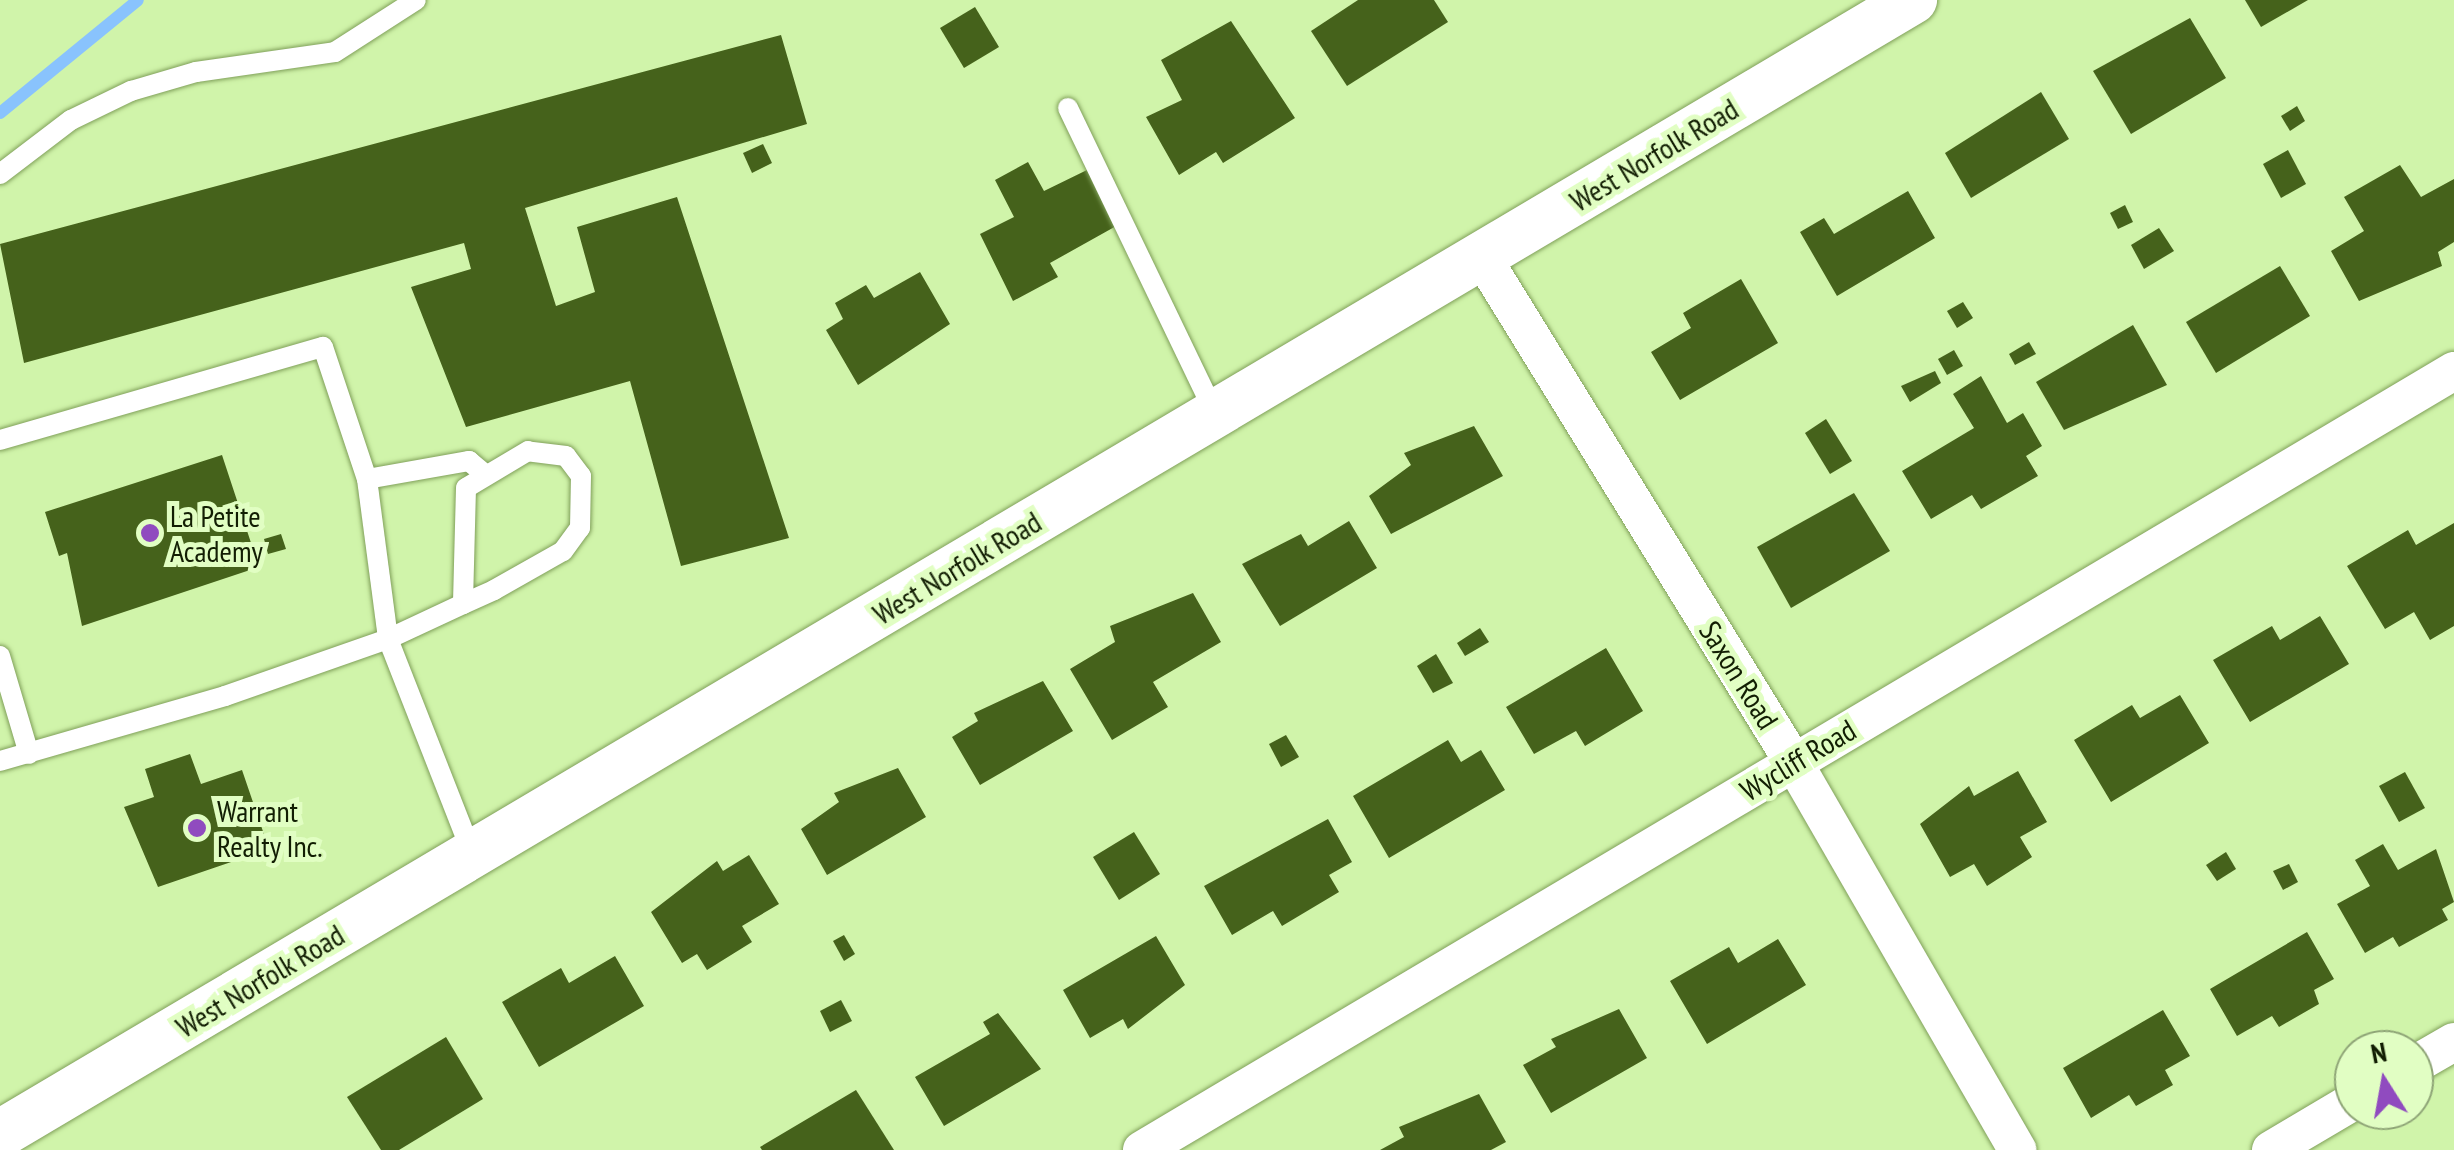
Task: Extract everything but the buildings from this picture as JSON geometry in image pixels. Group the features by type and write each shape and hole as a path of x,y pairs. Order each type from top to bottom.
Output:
{"street":[{"name":"West Norfolk Road","path":"0,1134 1913,0"},
{"name":"Saxon Road","path":"1482,257 1794,763 2017,1150"},
{"name":"Wycliff Road","path":"1142,1150 2454,371"},
{"path":"2271,1150 2334,1113"}],"lane":[{"path":"0,174 71,120 132,91 196,72 335,52 416,0"},
{"path":"1068,108 1216,415"},
{"path":"0,440 324,347 368,480 388,639 472,855"},
{"path":"0,760 388,639 463,604 562,551 584,510 580,476 566,456 528,451 482,472 461,505 463,604"},
{"path":"368,480 468,461 482,472"},
{"path":"0,656 29,754"}],"waterway":[{"path":"0,113 138,0"}],"place":[{"name":"La Petite Academy","path":"150,533"},
{"name":"Warrant Realty Inc.","path":"197,828"}]}
